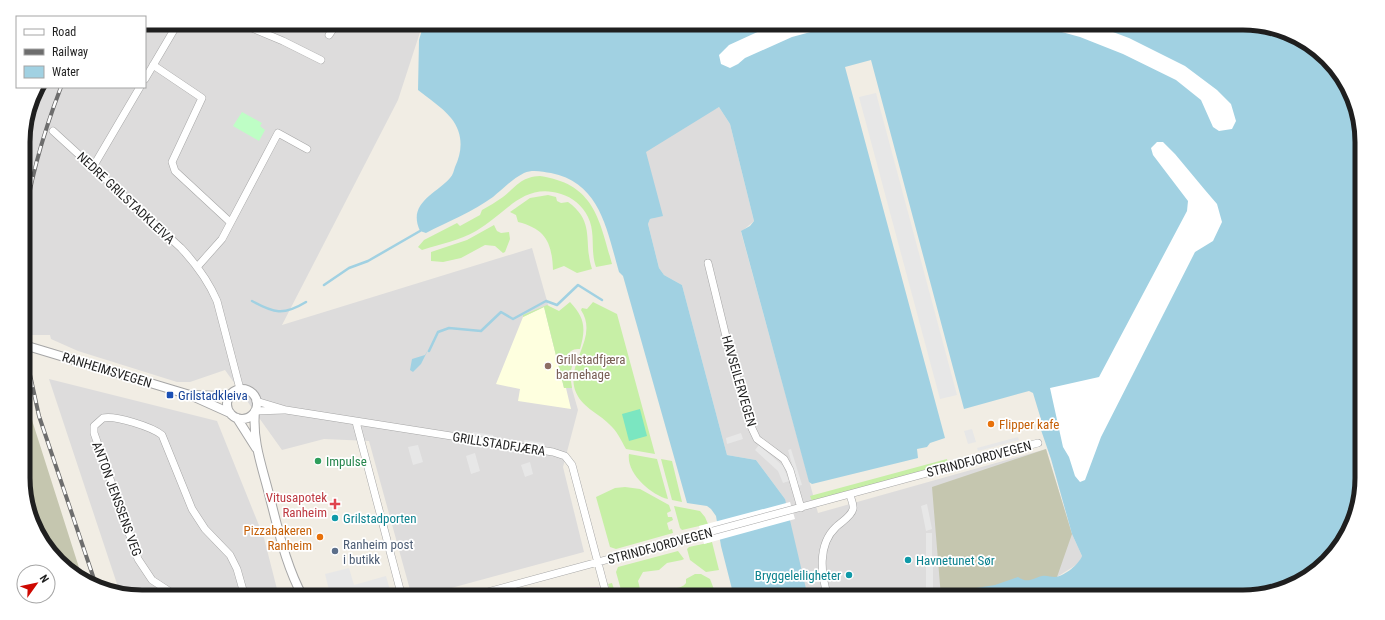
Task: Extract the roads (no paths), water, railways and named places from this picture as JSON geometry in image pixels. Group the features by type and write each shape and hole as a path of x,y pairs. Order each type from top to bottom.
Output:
{"street":[{"path":"146,77 174,30"},
{"path":"257,30 321,60"},
{"path":"329,35 332,30"},
{"path":"153,65 202,98 172,162 175,171 230,222"},
{"path":"93,167 139,88"},
{"name":"NEDRE GRILSTADKLEIVA","path":"53,131 181,248 198,266 212,289 217,301 240,389"},
{"path":"198,266 222,239 278,133 307,149"},
{"name":"HAVSEILERVEGEN","path":"708,263 732,361 749,422 757,438 784,459 790,470 801,508"},
{"name":"RANHEIMSVEGEN","path":"30,347 190,395 233,416"},
{"path":"256,449 227,406 231,394 240,389 252,393 256,401 254,429 256,449 287,560 293,578 299,590"},
{"name":"RANHEIMSVEGEN","path":"190,395 221,396 231,394"},
{"name":"GRILLSTADFJÆRA","path":"256,401 286,410 553,452 565,456 572,465 606,590"},
{"name":"GRILLSTADFJÆRA","path":"255,411 286,410"},
{"path":"233,416 245,418 255,411"},
{"name":"ANTON JENSSENS VEG","path":"167,590 152,580 138,559 94,433 94,426 103,418 113,417 153,430 162,436 192,509 205,529 230,555 237,569 243,590"},
{"path":"356,422 400,590"},
{"name":"STRINDFJORDVEGEN","path":"496,590 1038,443"},
{"path":"826,590 821,565 824,551 833,529 852,512 854,508 850,494"}],"water":[{"path":"422,30 1243,30 1265,32 1299,45 1311,53 1332,74 1346,99 1354,127 1355,485 1351,507 1340,534 1332,546 1311,567 1286,581 1258,589 969,590 995,585 1018,577 1025,580 1030,580 1044,576 1059,576 1078,563 1082,556 1072,534 1051,459 1041,430 1043,426 1033,393 1029,391 964,409 871,60 845,67 945,438 930,443 927,447 917,449 918,458 812,484 809,482 741,231 750,226 754,221 730,124 719,107 646,152 663,216 650,219 648,224 659,268 664,275 682,285 727,455 756,460 785,499 806,590 732,590 721,546 716,516 707,506 687,503 623,276 619,272 605,225 591,198 581,187 568,178 551,173 531,171 516,178 493,197 477,207 426,233 420,231 417,221 417,213 425,200 451,177 458,161 460,136 451,118 439,106 418,90 419,40"},
{"path":"428,350 421,364 413,372 410,370 412,359 425,355"}],"waterway":[{"path":"324,285 349,268 368,261 420,231"},
{"path":"429,351 438,332 449,328 481,331 501,312 513,319 546,301 557,305 578,285 602,300"},
{"path":"252,301 266,308 279,311 285,311 306,302"}],"railway":[{"path":"30,190 48,122 61,88"},
{"path":"30,375 39,416 94,579"}],"place":[{"name":"Grillstadfjæra barnehage","path":"548,366"},
{"name":"Grilstadkleiva","path":"170,395"},
{"name":"Flipper kafe","path":"991,424"},
{"name":"Impulse","path":"318,461"},
{"name":"Vitusapotek Ranheim","path":"335,504"},
{"name":"Grilstadporten","path":"335,518"},
{"name":"Pizzabakeren Ranheim","path":"320,537"},
{"name":"Ranheim post i butikk","path":"335,551"},
{"name":"Havnetunet Sør","path":"908,560"},
{"name":"Bryggeleiligheter","path":"849,575"}]}
